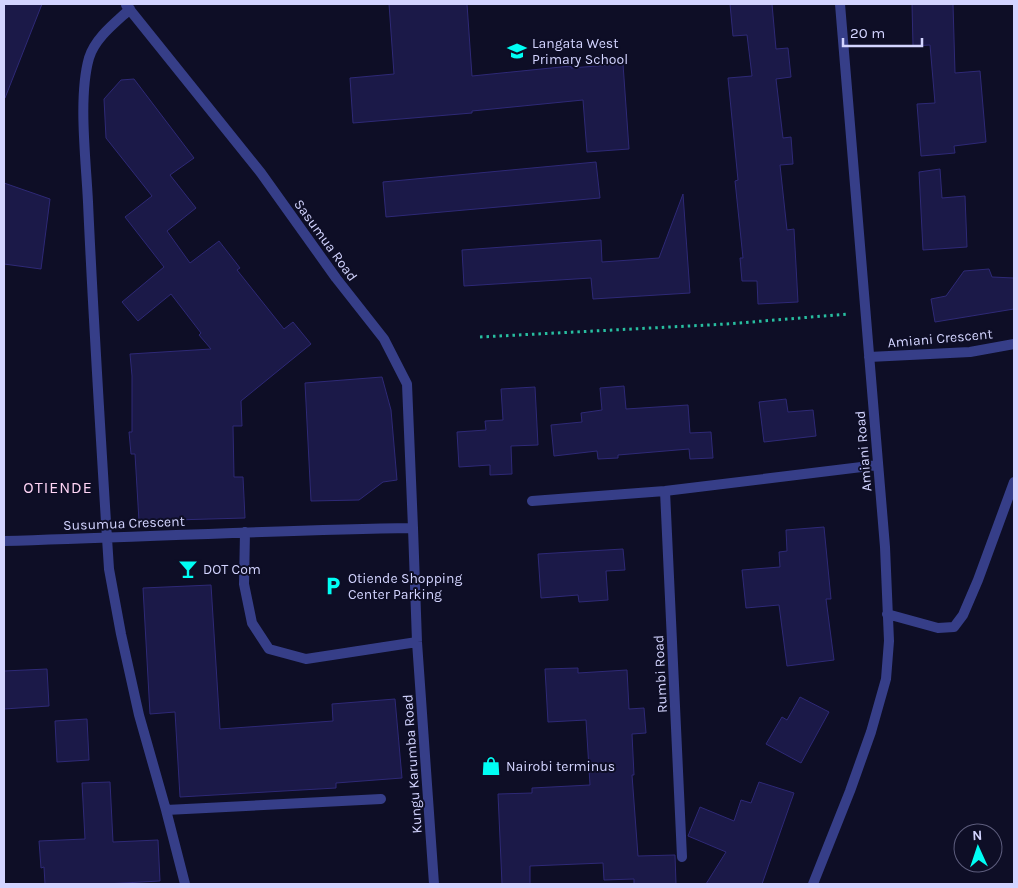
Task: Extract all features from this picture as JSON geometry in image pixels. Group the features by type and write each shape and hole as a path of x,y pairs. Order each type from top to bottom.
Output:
{"street":[{"name":"Amiani Road","path":"813,884 871,732 886,679 889,641 885,547 868,357 856,175 840,4"},
{"name":"Sasumua Road","path":"128,6 261,173 336,278 384,339 407,384 417,642"},
{"path":"128,6 102,35 90,55 86,69 84,101 91,279 106,538 109,569 121,634 139,715 185,884"},
{"name":"Amiani Crescent","path":"868,357 970,352 1014,344"},
{"path":"532,501 665,491 878,465"},
{"path":"887,614 938,628 954,627 963,615 978,580 1014,482"},
{"name":"Rumbi Road","path":"665,491 682,857"},
{"name":"Susumua Crescent","path":"4,541 413,528"},
{"path":"245,532 244,584 248,607 252,623 270,649 306,659 417,642"},
{"name":"Kungu Karumba Road","path":"417,642 434,884"},
{"path":"166,810 381,799"}],"path":[{"path":"480,338 727,324 865,312"}],"building":[{"path":"4,4 42,4 5,98 4,98"},
{"path":"389,4 467,4 472,76 571,66 571,68 623,64 629,149 587,152 583,100 472,111 472,113 353,123 350,78 394,74"},
{"path":"730,4 772,4 776,49 788,48 791,77 776,79 783,138 791,137 793,164 780,165 787,230 794,229 798,302 758,304 757,281 742,281 740,258 743,258 735,181 738,180 728,78 752,76 747,35 733,36"},
{"path":"912,4 953,4 955,73 980,71 986,142 954,146 955,153 921,156 917,104 935,103 930,45 913,46"},
{"path":"134,79 194,158 170,175 196,208 167,231 190,263 219,241 240,268 237,270 284,329 293,322 311,344 241,401 242,426 233,426 234,477 243,477 245,518 139,521 135,454 131,454 129,432 132,432 130,354 211,349 171,294 138,321 122,302 164,267 125,217 152,196 106,138 104,99 121,80"},
{"path":"596,162 600,198 386,217 383,182"},
{"path":"940,169 942,198 965,196 967,247 923,250 919,172"},
{"path":"4,183 50,199 41,269 4,264"},
{"path":"683,194 690,293 593,299 591,278 464,286 462,250 601,240 602,262 659,258"},
{"path":"989,269 992,277 1014,278 1014,309 935,322 931,299 946,296 964,271"},
{"path":"382,377 391,410 397,480 383,482 359,500 311,501 305,383"},
{"path":"624,386 626,409 688,405 690,433 711,432 713,458 690,459 689,449 618,455 618,458 598,459 597,451 554,456 551,425 582,422 581,413 602,410 600,388"},
{"path":"535,387 538,445 511,446 512,474 490,475 490,465 459,467 457,432 486,430 485,421 503,420 501,389"},
{"path":"786,399 788,412 813,410 816,436 764,442 759,402"},
{"path":"824,527 831,599 826,599 834,660 787,666 779,605 746,608 742,570 780,567 779,552 787,551 786,530"},
{"path":"623,549 625,570 606,571 608,600 579,602 578,595 541,598 538,554"},
{"path":"211,585 220,729 333,721 332,704 395,699 402,778 336,783 336,788 180,797 175,712 150,714 143,588"},
{"path":"578,668 578,673 627,670 629,709 644,708 646,733 632,734 634,775 632,775 638,856 675,855 676,884 634,884 634,879 604,880 603,863 530,866 530,884 502,884 498,794 532,793 532,788 590,785 586,720 548,722 545,669"},
{"path":"47,669 49,706 4,709 4,671"},
{"path":"800,697 829,712 801,763 766,744 782,717 787,720"},
{"path":"87,719 89,760 57,762 55,721"},
{"path":"110,782 113,842 158,840 160,881 105,884 45,884 44,867 41,868 39,841 85,839 82,783"},
{"path":"759,782 794,793 762,884 706,884 726,852 688,836 700,807 734,821 741,800 751,803"}],"place":[{"name":"Langata West Primary School","path":"517,51"},
{"name":"DOT Com","path":"188,569"},
{"name":"Otiende Shopping Center Parking","path":"333,586"},
{"name":"Nairobi terminus","path":"491,766"}],"district":[{"name":"OTIENDE","path":"58,487"}]}
